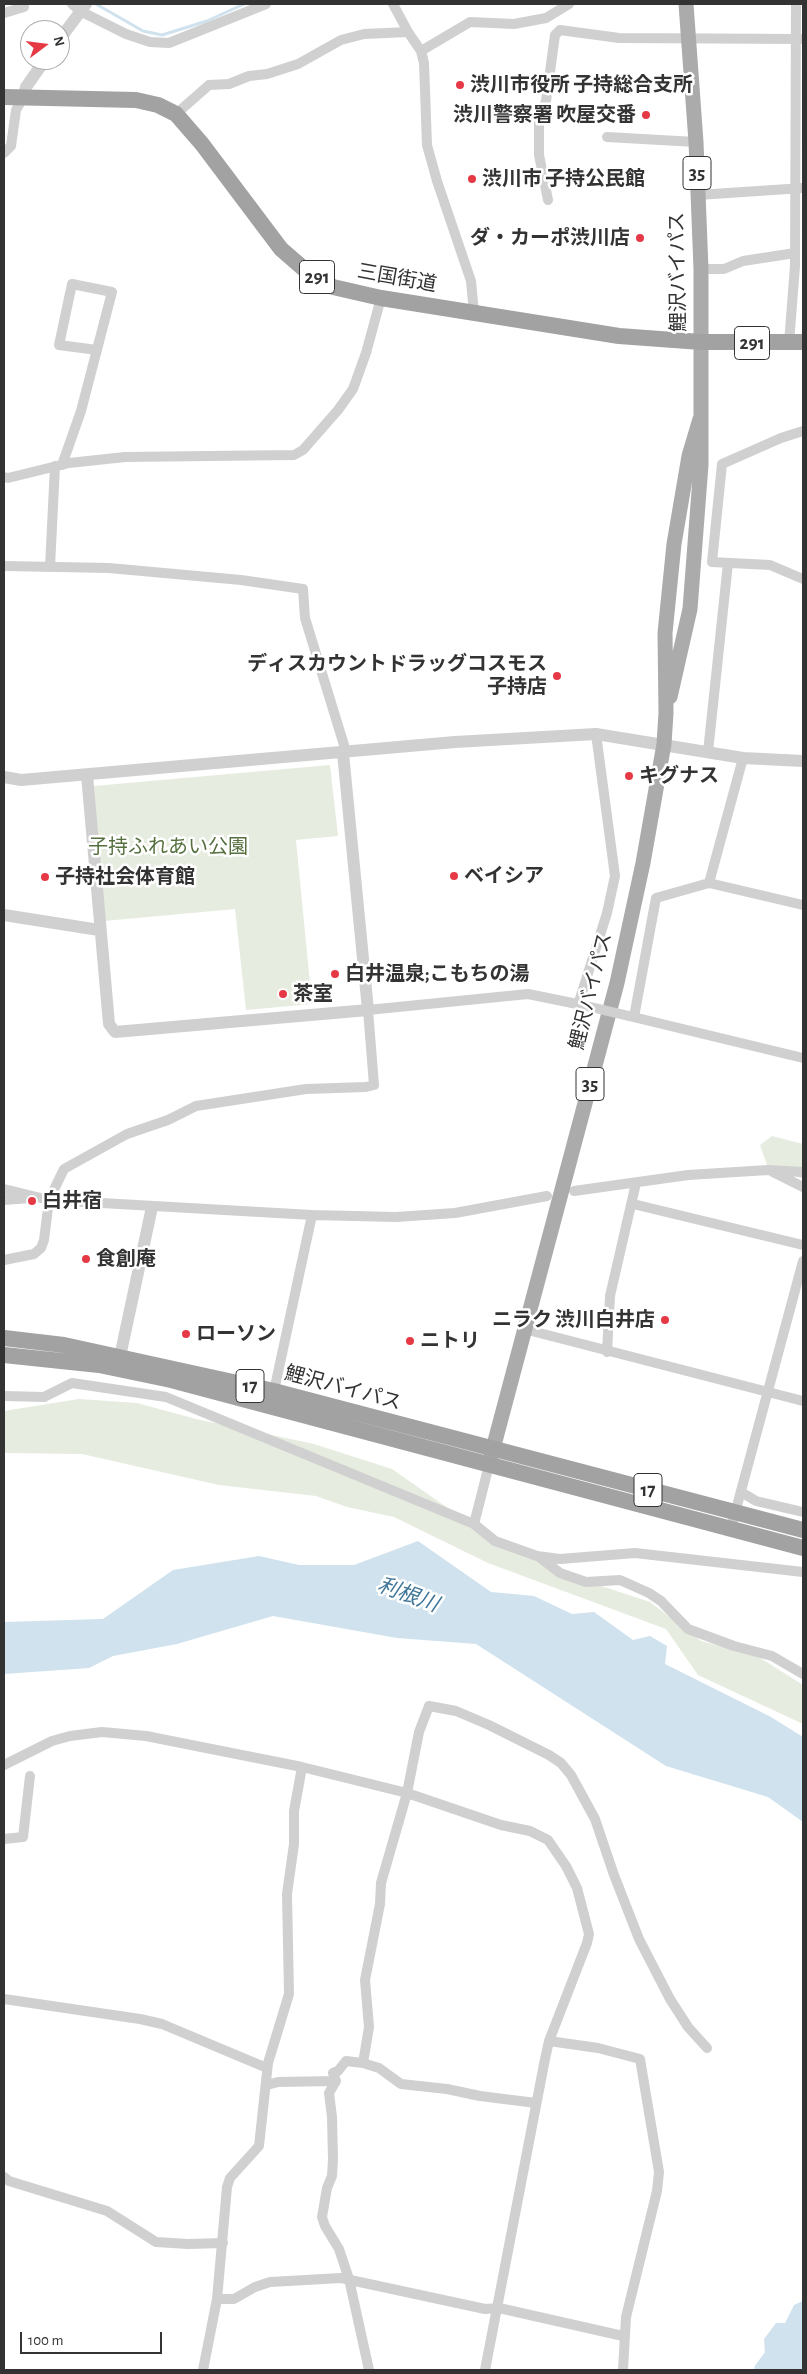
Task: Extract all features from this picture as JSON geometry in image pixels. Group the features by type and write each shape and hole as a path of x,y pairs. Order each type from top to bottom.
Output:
{"highway":[{"name":"三国街道","path":"4,97 136,100 158,105 176,114 202,144 281,250 304,269 333,287 380,298 619,336 701,342 796,343"},
{"name":"鯉沢バイパス","path":"4,1338 64,1345 171,1380 491,1457 733,1520 803,1530"},
{"name":"鯉沢バイパス","path":"4,1355 119,1363 274,1391 491,1457"},
{"name":"鯉沢バイパス","path":"733,1520 803,1548"}],"main road":[{"name":"鯉沢バイパス","path":"666,713 685,636 692,590 701,465 698,195 686,4"},
{"name":"鯉沢バイパス","path":"491,1457 617,983 643,863 664,744 666,713 665,633 674,544 689,456 700,419"}],"street":[{"path":"4,13 24,7 24,4"},
{"path":"70,22 80,6 126,34 150,42 169,42 266,4"},
{"path":"393,4 421,51 424,63 427,145 437,181 471,281 474,314"},
{"path":"421,51 470,22 514,24 546,18 569,4"},
{"path":"796,4 799,39 799,188 795,253 796,343"},
{"path":"548,200 539,156 539,120 546,101 555,35 560,30 619,38 799,39"},
{"path":"176,114 209,84 229,84 248,76 267,74 298,64 341,40 364,34 408,32"},
{"path":"4,154 11,146 16,110 23,98 26,87 38,70"},
{"path":"607,137 696,142"},
{"path":"698,195 799,188"},
{"path":"700,269 724,269 743,261 795,253"},
{"path":"50,567 59,466 81,411 97,350 112,292 72,284 59,345 97,350"},
{"path":"4,477 8,478 59,466 125,457 294,456 302,450 338,410 353,389 364,360 380,298"},
{"path":"803,431 773,441 722,464 712,562 770,565 803,579"},
{"path":"708,752 728,563"},
{"path":"4,566 109,568 241,580 303,589 305,618 344,745 343,753 374,1085 366,1087 306,1089 196,1106 168,1120 127,1134 64,1169 49,1200 44,1240 40,1248 34,1254 4,1260"},
{"path":"580,1005 607,912 615,876 596,734"},
{"path":"4,777 20,780 455,742 596,734 743,758 803,761"},
{"path":"709,883 743,758"},
{"path":"87,775 99,930 109,1024 115,1032 528,994 803,1058"},
{"path":"631,1017 656,898 709,883 803,905"},
{"path":"4,915 99,930"},
{"path":"574,1191 688,1175 768,1170 803,1172"},
{"path":"768,1170 803,1187"},
{"path":"607,1352 610,1296 620,1246 633,1204 636,1183"},
{"path":"4,1189 49,1200 312,1215 396,1217 455,1213 547,1196"},
{"path":"4,1200 36,1197"},
{"path":"633,1204 803,1245"},
{"path":"119,1363 152,1207"},
{"path":"274,1391 312,1215"},
{"path":"733,1520 803,1261"},
{"path":"524,1329 607,1352 803,1401"},
{"path":"4,1396 44,1397 72,1384 166,1397 474,1524 495,1540 537,1556 560,1559 635,1553 803,1572"},
{"path":"474,1524 491,1457"},
{"path":"741,1492 756,1501 803,1512"},
{"path":"537,1556 560,1573 586,1582 620,1580 627,1583 661,1601 688,1629 734,1646 772,1656 803,1674"},
{"path":"363,2063 369,2026 365,1980 380,1904 381,1883 408,1793 419,1732 429,1706 456,1711 489,1725 560,1763 580,1789 595,1819 639,1940 670,1999 688,2027 707,2048"},
{"path":"4,1765 52,1741 70,1736 102,1732 146,1736 302,1767 408,1793 501,1825 530,1831 548,1840 566,1866 577,1888 589,1934 549,2040 499,2308 485,2370"},
{"path":"203,2370 217,2299 223,2243 224,2199 230,2178 259,2146 267,2085 267,2068 289,1994 288,1894 294,1844 294,1811 302,1767"},
{"path":"4,1839 24,1837 30,1776"},
{"path":"4,1999 140,2019 162,2024 267,2068"},
{"path":"549,2040 598,2048 640,2059 659,2172 658,2191 626,2317 623,2370"},
{"path":"336,2081 333,2073 338,2071 346,2061 363,2063 379,2068 401,2084 447,2088 480,2096 536,2103"},
{"path":"267,2085 278,2082 336,2081"},
{"path":"336,2081 329,2093 332,2117 332,2176 327,2188 322,2217 339,2249 349,2279 369,2370"},
{"path":"4,2178 8,2182 108,2211 156,2242 188,2244 223,2243"},
{"path":"217,2299 234,2299 255,2287 270,2282 349,2279 485,2309 499,2308 624,2336"}],"green space":[{"name":"子持ふれあい公園","path":"330,765 338,836 296,840 312,1004 246,1010 235,909 104,921 94,786"},
{"path":"772,1136 803,1144 803,1179 767,1165 760,1145"},
{"path":"79,1399 137,1403 196,1419 314,1444 392,1469 495,1541 565,1574 650,1602 701,1641 754,1654 803,1685 803,1724 698,1675 666,1629 488,1563 394,1517 347,1507 316,1496 219,1485 82,1454 4,1453 4,1411"}],"water":[{"name":"利根川","path":"418,1541 491,1592 534,1596 572,1614 594,1612 633,1640 650,1636 667,1646 665,1664 771,1717 803,1737 803,1822 768,1797 666,1766 476,1644 397,1638 273,1616 177,1644 113,1656 89,1668 4,1674 4,1622 103,1619 173,1570 259,1556 299,1565 354,1565"},
{"path":"803,2301 803,2370 766,2370 764,2339 776,2323 785,2323 794,2305"}],"waterway":[{"path":"96,4 143,31 162,35 207,21 244,4"},
{"path":"763,2370 771,2359 803,2334"}],"place":[{"name":"渋川市役所 子持総合支所","path":"460,85"},
{"name":"渋川警察署 吹屋交番","path":"646,115"},
{"name":"渋川市 子持公民館","path":"472,179"},
{"name":"ダ・カーポ渋川店","path":"640,238"},
{"name":"ディスカウントドラッグコスモス 子持店","path":"557,676"},
{"name":"キグナス","path":"629,776"},
{"name":"ベイシア","path":"454,876"},
{"name":"子持社会体育館","path":"45,877"},
{"name":"白井温泉;こもちの湯","path":"335,974"},
{"name":"茶室","path":"283,994"},
{"name":"白井宿","path":"32,1201"},
{"name":"食創庵","path":"86,1259"},
{"name":"ニラク 渋川白井店","path":"665,1320"},
{"name":"ローソン","path":"186,1334"},
{"name":"ニトリ","path":"410,1341"}]}
